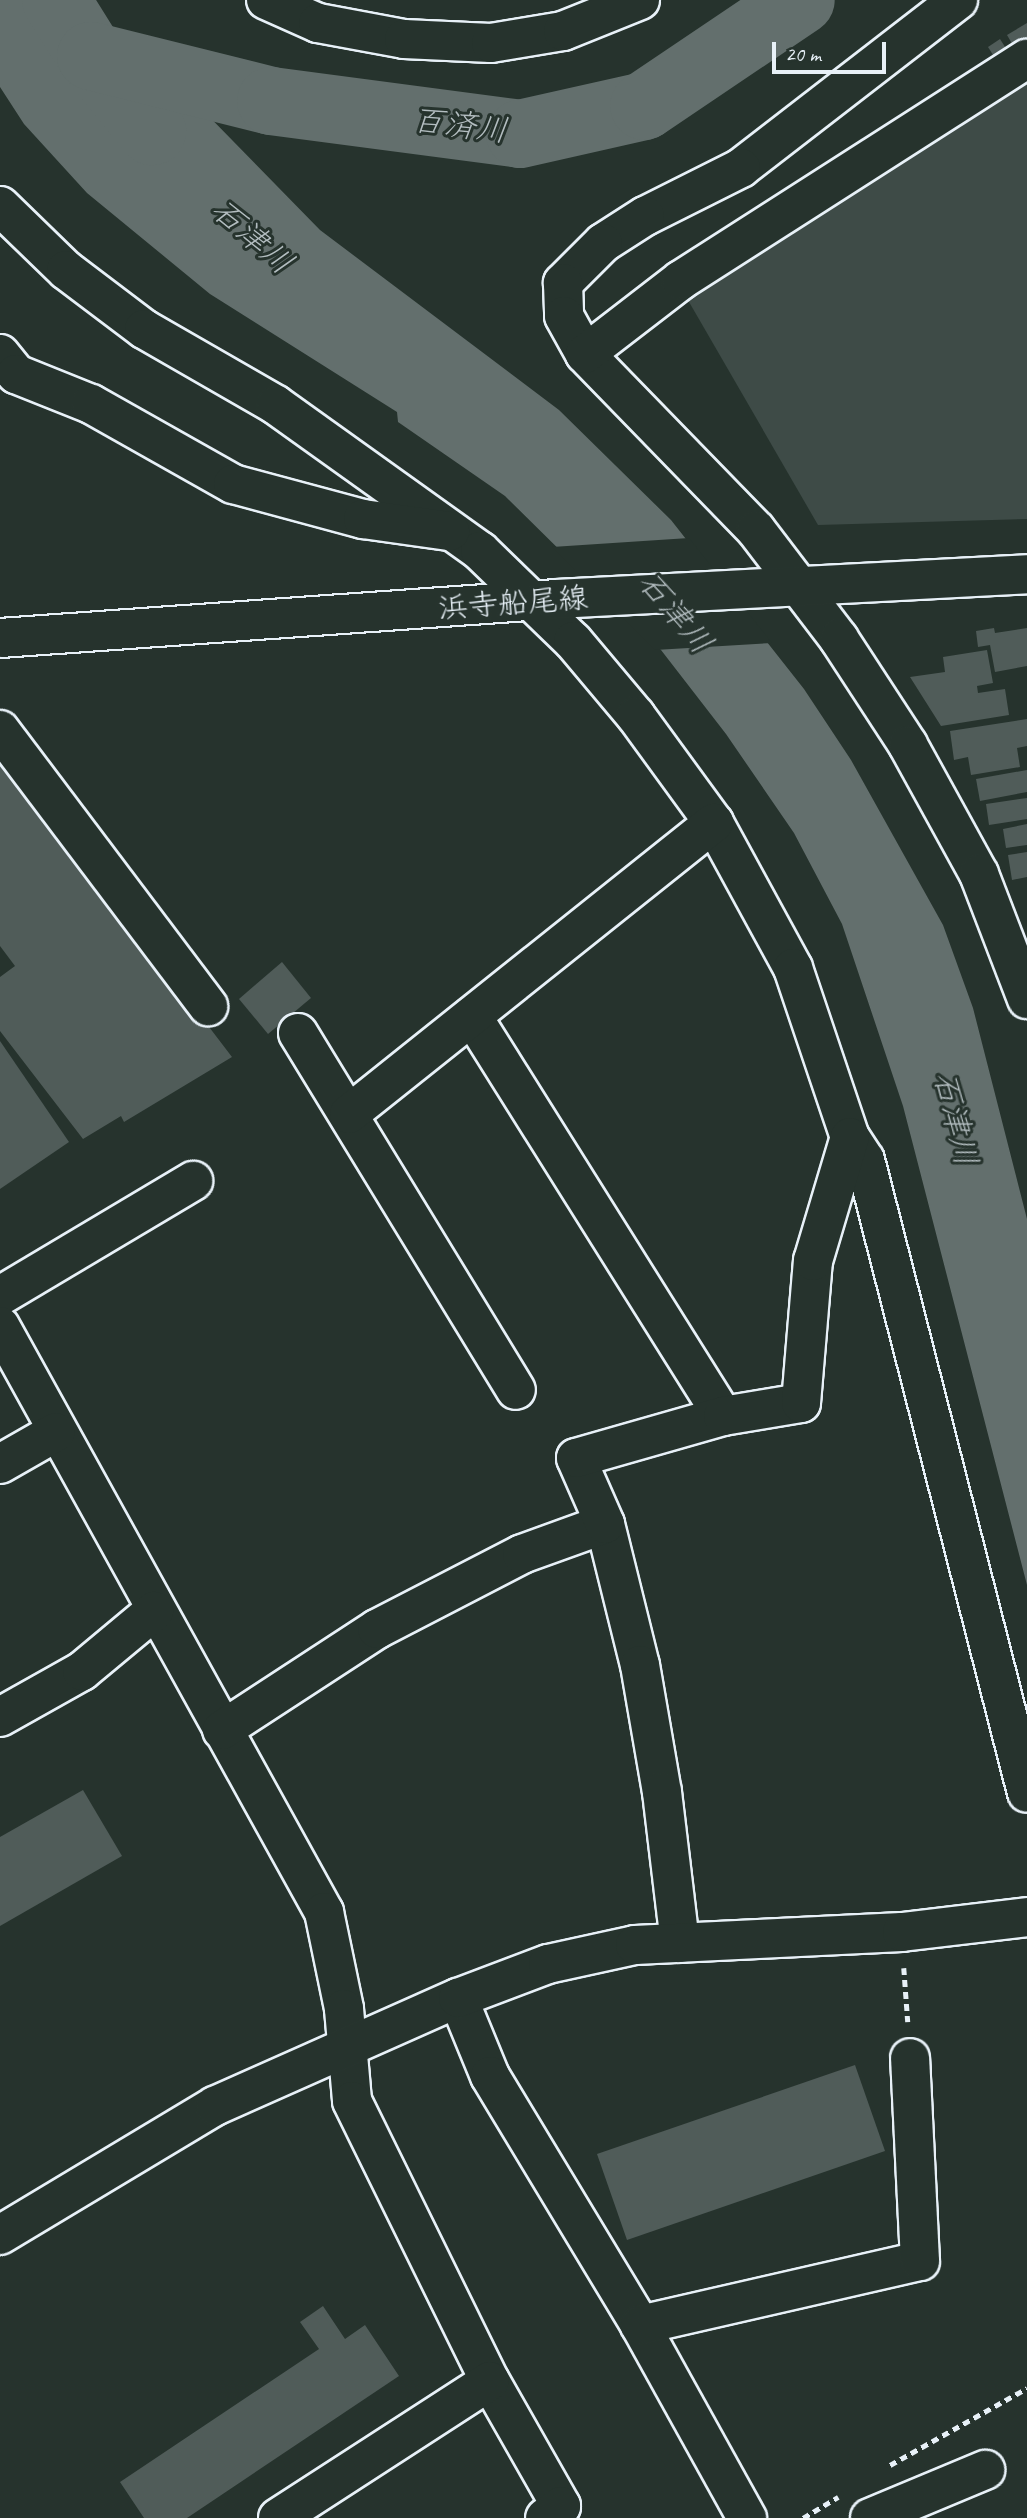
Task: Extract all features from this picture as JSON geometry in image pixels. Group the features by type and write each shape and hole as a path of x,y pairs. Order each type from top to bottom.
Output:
{"street":[{"path":"266,0 318,23 404,39 491,43 563,31 640,0"},
{"path":"958,0 741,168 645,216 603,243 563,283 564,316 585,354 684,452 791,585 908,745 979,874 1027,999"},
{"path":"585,354 681,280 1027,59"},
{"path":"0,206 66,270 144,329 276,405 456,532 543,601 636,716 714,823 793,968 850,1137 865,1160 1027,1793"},
{"path":"0,354 16,373 91,404 233,484 363,519 456,532"},
{"name":"浜寺船尾線","path":"0,638 791,585 1027,574"},
{"path":"0,730 208,1006"},
{"path":"349,1114 714,823"},
{"path":"472,1016 723,1416"},
{"path":"298,1032 516,1390"},
{"path":"680,1943 662,1792 642,1678 605,1524 576,1458 723,1416 802,1404 813,1261 850,1137"},
{"path":"0,1296 193,1181"},
{"path":"0,1326 154,1611 324,1912 344,2009 344,2047 352,2101 490,2382 561,2506 545,2518"},
{"path":"0,1464 57,1432"},
{"path":"222,1730 377,1629 522,1554 605,1524"},
{"path":"0,1717 82,1671 154,1611"},
{"path":"0,2235 215,2106 458,1998 548,1964 635,1945 902,1931 1027,1917"},
{"path":"458,1998 490,2076 640,2325 747,2518"},
{"path":"640,2325 920,2261 910,2058"},
{"path":"278,2518 490,2382"},
{"path":"859,2505 985,2470"}],"path":[{"path":"902,1931 910,2058"},
{"path":"881,2471 1027,2388"},
{"path":"803,2518 859,2505"}],"shaded area":[{"path":"1027,80 1027,519 818,525 685,295"}],"water":[{"path":"0,0 84,0 94,6 102,24 70,7 56,33 78,53 187,94 320,230 559,410 671,520 804,689 851,760 943,925 973,1008 1027,1219 1027,1585 903,1106 842,924 794,833 726,734 661,650 505,496 398,422 397,412 210,294 87,193 24,124 0,87"}],"pier":[{"path":"689,538 772,643 655,650 552,547"}],"building":[{"path":"1027,23 1027,39 1014,47 1007,35"},
{"path":"1000,39 1007,50 995,58 988,47"},
{"path":"994,628 995,633 1027,628 1027,666 995,672 990,645 978,647 976,631"},
{"path":"987,650 993,683 977,686 978,693 1005,689 1009,715 941,726 910,677 945,672 943,657"},
{"path":"1027,719 1027,746 1017,748 1020,767 971,775 968,757 954,760 950,731"},
{"path":"0,753 232,1057 124,1122 121,1116 83,1139 0,1031 0,977 15,966 0,946"},
{"path":"1027,770 1027,792 980,801 976,779"},
{"path":"1027,798 1027,819 989,825 986,804"},
{"path":"1027,824 1027,845 1006,848 1003,829"},
{"path":"1027,852 1027,877 1012,880 1008,855"},
{"path":"282,962 311,998 268,1034 239,999"},
{"path":"0,1041 69,1142 0,1189"},
{"path":"83,1790 122,1856 0,1926 0,1837"},
{"path":"855,2065 885,2151 627,2240 597,2154"},
{"path":"323,2306 345,2339 365,2325 399,2376 187,2518 144,2518 120,2482 319,2349 300,2322"}],"waterway":[{"name":"石津川","path":"56,0 91,56 152,131"},
{"name":"百済川","path":"91,56 271,101 520,134 644,106 801,0"}]}
